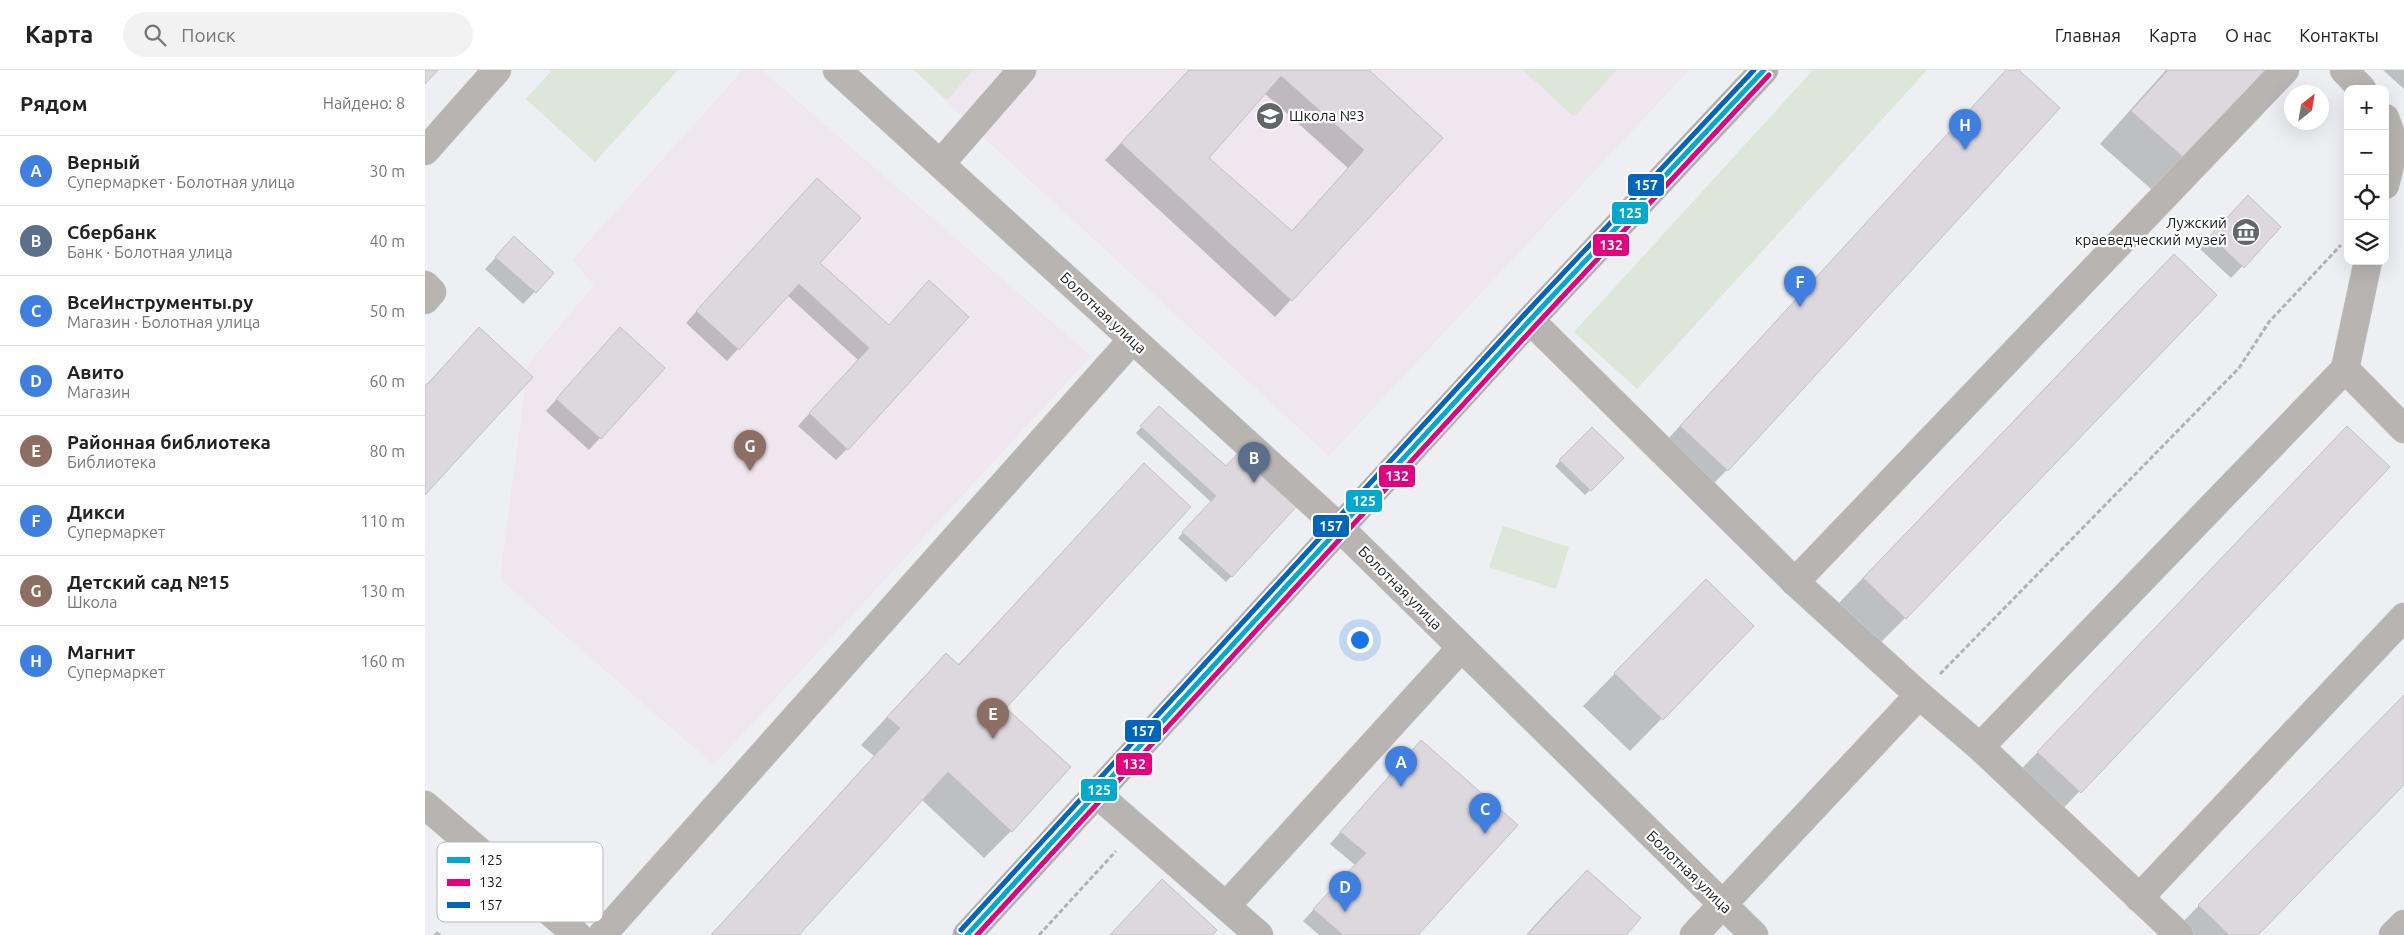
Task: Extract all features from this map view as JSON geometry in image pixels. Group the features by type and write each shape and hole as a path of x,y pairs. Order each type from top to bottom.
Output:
{"main road":[{"path":"967,935 1341,529 1530,320 1764,70"}],"street":[{"path":"425,151 497,70"},
{"name":"Болотная улица","path":"837,70 1341,529 1753,935"},
{"path":"941,163 1022,70"},
{"path":"1795,582 2285,70"},
{"path":"2344,70 2358,85"},
{"path":"2388,175 2399,142 2389,125"},
{"path":"1980,747 2345,369 2367,265"},
{"path":"425,285 432,292 425,300"},
{"path":"1530,320 1795,582 1919,695 1980,747 2179,935"},
{"path":"602,935 1132,340"},
{"path":"2345,369 2404,429"},
{"path":"2139,898 2404,616"},
{"path":"1226,906 1461,648"},
{"path":"1693,935 1723,906 1919,695"},
{"path":"1097,794 1259,935"},
{"path":"425,805 468,842"},
{"path":"562,922 577,935"},
{"path":"2393,935 2404,924"}],"path":[{"path":"1919,695 2239,368 2269,322 2335,249 2344,243"},
{"path":"1039,935 1137,828"}],"shaded area":[{"path":"552,70 678,70 595,162 526,99"},
{"path":"743,70 762,70 1091,356 714,765 500,579 528,364 594,285 572,260"},
{"path":"914,70 1689,70 1329,456 999,152"},
{"path":"914,70 974,70 947,100"},
{"path":"1523,70 1617,70 1574,117"},
{"path":"1813,70 1927,70 1637,389 1574,332"},
{"path":"1503,526 1569,547 1556,589 1489,567"}],"building":[{"path":"425,70 438,70 425,84"},
{"path":"1189,70 1369,70 1443,138 1292,301 1121,143","holes":["1281,76 1364,150 1292,231 1209,158"]},
{"path":"2006,70 2019,70 2060,108 1728,471 1680,426"},
{"path":"2168,70 2265,70 2185,159 2131,111"},
{"path":"817,178 861,218 820,263 889,325 929,280 969,317 848,450 809,413 869,348 799,284 739,350 696,311"},
{"name":"Лужский краеведческий музей","path":"2248,195 2281,227 2244,268 2210,236"},
{"path":"514,236 554,273 536,293 495,257"},
{"path":"2174,254 2217,295 1906,619 1863,578"},
{"path":"479,327 533,377 425,495 425,387"},
{"path":"620,327 665,368 601,439 556,399"},
{"path":"1159,406 1226,466 1237,454 1296,507 1232,577 1182,532 1216,496 1140,426"},
{"path":"2347,426 2390,467 2081,793 2037,752"},
{"path":"1592,427 1624,458 1591,491 1559,460"},
{"path":"1144,463 1191,507 1006,708 1071,767 1012,832 948,772 799,935 711,935 900,728 887,717 946,653 959,665"},
{"path":"1706,579 1754,626 1663,720 1614,673"},
{"path":"2404,695 2404,785 2258,935 2229,935 2198,905"},
{"path":"1421,740 1518,825 1418,935 1343,935 1313,909 1366,853 1340,832"},
{"path":"1587,870 1641,918 1628,933 1626,935 1527,935"},
{"path":"1162,879 1217,930 1213,935 1110,935"}],"transit line":[{"name":"157","path":"961,930 1524,315 1754,70"},
{"name":"125","path":"967,935 1530,320 1764,70"},
{"name":"132","path":"977,935 1536,325 1769,75"}],"place":[{"name":"Школа №3","path":"1270,116"},
{"name":"Магнит","path":"1965,150"},
{"name":"Лужский краеведческий музей","path":"2246,232"},
{"name":"Дикси","path":"1800,307"},
{"name":"Детский сад №15","path":"750,471"},
{"name":"Сбербанк","path":"1254,483"},
{"name":"Районная библиотека","path":"993,739"},
{"name":"Верный","path":"1401,787"},
{"name":"ВсеИнструменты.ру","path":"1485,834"},
{"name":"Авито","path":"1345,912"}]}
